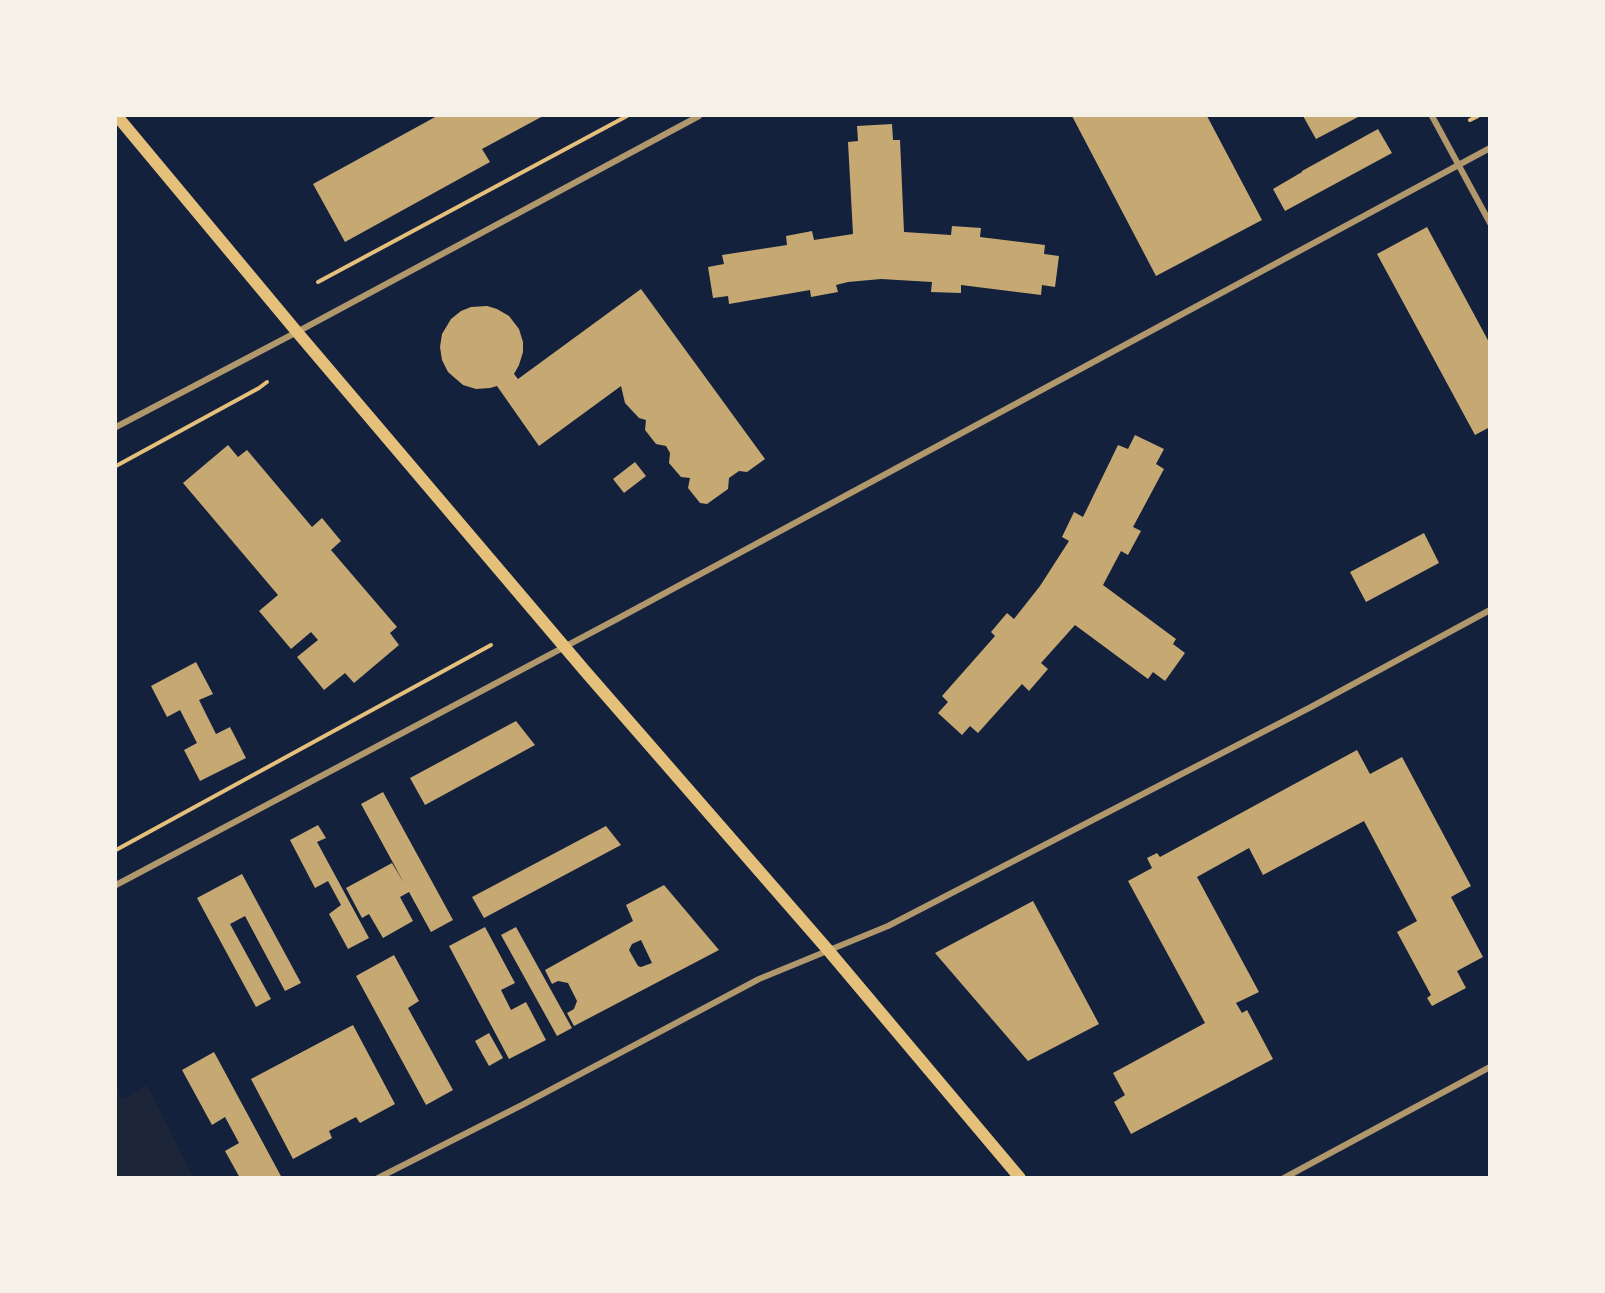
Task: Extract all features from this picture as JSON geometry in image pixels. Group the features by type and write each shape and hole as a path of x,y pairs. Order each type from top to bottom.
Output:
{"main road":[{"path":"117,116 297,332 828,950 1020,1178"}],"street":[{"path":"116,427 699,116"},
{"path":"1432,116 1490,223"},
{"path":"116,885 1490,148"},
{"path":"378,1178 522,1105 759,979 899,920 1290,718 1490,610"},
{"path":"1284,1178 1490,1067"}],"path":[{"path":"318,282 627,116"},
{"path":"1470,120 1478,116"},
{"path":"116,466 267,382"},
{"path":"116,850 490,645"}],"shaded area":[{"path":"147,1085 193,1177 116,1177 116,1087 122,1100"}],"building":[{"path":"437,116 543,116 482,149 490,162 345,242 313,184"},
{"path":"1072,116 1207,116 1262,220 1156,276"},
{"path":"1303,116 1360,116 1316,139"},
{"path":"892,124 893,140 900,140 904,232 951,235 952,226 981,228 980,237 1045,245 1044,254 1059,256 1055,287 1042,285 1041,295 961,285 961,293 931,292 932,282 881,279 836,285 838,292 811,297 810,290 729,304 728,296 713,298 708,267 724,264 722,255 787,245 786,236 812,231 814,240 853,234 848,142 858,141 857,126"},
{"path":"1378,129 1392,153 1285,211 1273,189"},
{"path":"1427,227 1490,344 1490,427 1475,435 1377,254"},
{"path":"641,289 765,459 747,472 739,471 729,478 728,489 707,504 700,503 688,488 690,478 681,477 669,463 670,453 666,446 656,444 645,430 646,420 639,418 625,403 621,386 539,446 497,386 476,389 463,385 448,372 442,360 440,347 442,334 451,319 471,307 487,306 509,316 519,329 523,352 514,374 518,379"},
{"path":"1135,435 1164,449 1156,464 1164,469 1133,527 1141,531 1128,555 1121,551 1103,585 1176,639 1173,644 1185,653 1165,681 1153,672 1148,679 1075,625 1041,663 1048,669 1029,691 1022,684 978,733 970,726 962,735 938,713 948,702 942,696 995,636 991,632 1007,613 1014,619 1040,586 1069,541 1062,537 1074,512 1083,517 1118,445 1128,449"},
{"path":"228,445 238,457 247,450 312,527 322,518 341,541 331,550 397,627 390,633 399,645 354,683 345,673 324,690 297,657 318,640 311,632 291,649 259,611 278,595 183,483"},
{"path":"635,462 646,476 624,493 613,479"},
{"path":"1424,533 1439,563 1366,602 1350,572"},
{"path":"196,662 213,694 199,700 216,734 230,727 246,758 200,781 184,750 197,743 180,710 167,717 151,686"},
{"path":"516,721 535,745 425,805 410,778"},
{"path":"1357,750 1370,774 1402,757 1471,886 1451,897 1483,957 1457,971 1466,988 1432,1006 1427,998 1431,995 1397,932 1417,921 1364,821 1263,875 1249,848 1197,877 1259,992 1236,1003 1242,1013 1247,1010 1273,1059 1131,1134 1114,1102 1125,1095 1113,1073 1205,1023 1128,881 1152,868 1147,858 1157,853 1160,857"},
{"path":"383,792 453,920 431,932 409,892 400,897 413,921 383,938 369,914 362,918 346,888 392,863 404,883 361,804"},
{"path":"318,825 326,838 317,842 369,938 348,949 329,914 341,905 328,881 315,888 290,840"},
{"path":"606,826 621,845 484,918 472,897"},
{"path":"242,874 301,983 285,991 245,916 230,924 271,999 256,1007 197,898"},
{"path":"664,885 719,950 574,1026 567,1013 574,1009 577,1001 568,983 558,981 552,984 545,970 633,921 626,905","holes":["641,940 652,963 638,966 629,950 632,944"]},
{"path":"1033,901 1099,1024 1028,1061 935,953"},
{"path":"485,927 515,983 501,990 511,1010 526,1002 546,1040 509,1059 449,946"},
{"path":"516,927 572,1028 557,1036 501,935"},
{"path":"394,955 419,1001 408,1008 453,1090 426,1105 356,976"},
{"path":"353,1025 395,1104 360,1123 356,1117 329,1131 332,1138 293,1159 251,1079"},
{"path":"489,1033 503,1058 489,1066 475,1041"},
{"path":"214,1052 282,1178 240,1178 225,1151 239,1143 225,1117 212,1125 182,1070"}]}
